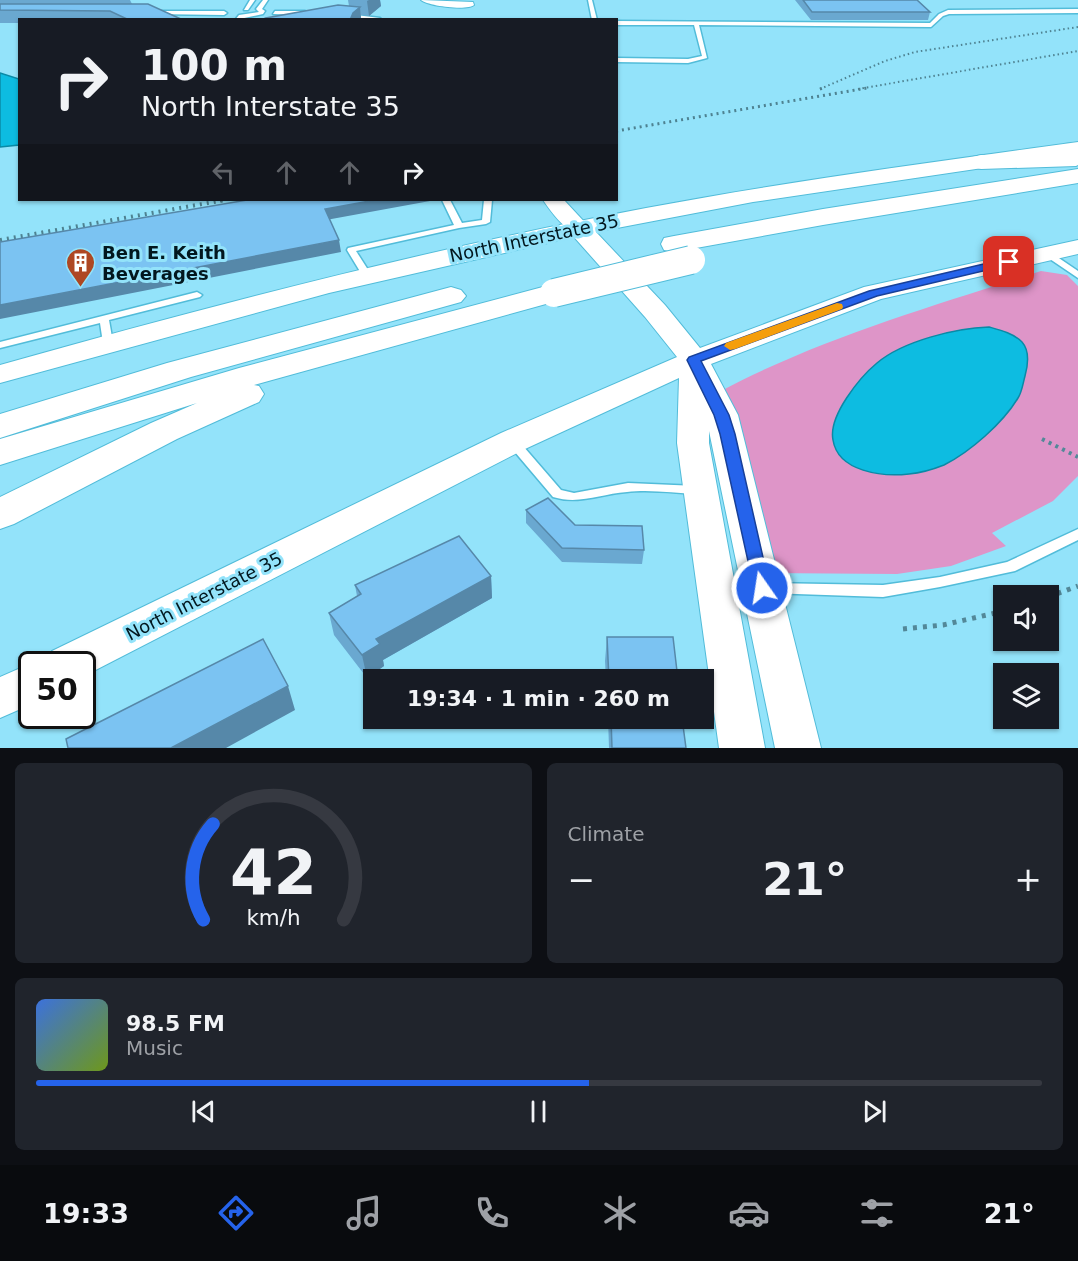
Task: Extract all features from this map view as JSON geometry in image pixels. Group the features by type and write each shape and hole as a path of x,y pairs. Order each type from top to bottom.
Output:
{"highway":[{"path":"981,162 1078,159"},
{"path":"0,426 179,370 338,325 547,283 834,215 1078,176"},
{"path":"683,252 807,238 1078,193"},
{"path":"0,452 314,357 547,283"},
{"path":"0,514 164,431 260,389 314,357"}],"main road":[{"name":"North Interstate 35","path":"0,374 270,299 579,228 745,197 1078,148"},
{"path":"579,228 655,311 694,360 722,415 798,748"},
{"name":"North Interstate 35","path":"93,651 513,441 694,360 873,293 1078,247"},
{"path":"694,360 693,443 742,748"},
{"path":"700,490 740,491"},
{"path":"0,698 18,689"}],"street":[{"path":"427,0 474,3"},
{"path":"454,15 474,3"},
{"path":"554,201 579,228"}],"lane":[{"path":"246,9 253,0"},
{"path":"259,9 266,0"},
{"path":"590,0 594,18"},
{"path":"246,9 259,9 261,13 251,17 239,18 236,12 246,9"},
{"path":"618,23 931,25 941,15 948,12 1078,11"},
{"path":"150,13 185,16 224,13"},
{"path":"275,13 316,13"},
{"path":"296,18 301,13"},
{"path":"928,14 936,21"},
{"path":"340,15 364,18"},
{"path":"618,60 688,61 705,57 696,24"},
{"path":"446,201 459,226"},
{"path":"367,276 351,250 486,222 488,201"},
{"path":"1047,253 1078,275"},
{"path":"0,345 197,295"},
{"path":"104,319 108,343"},
{"path":"513,441 557,494 574,497 628,487 700,490"},
{"path":"762,588 883,591 940,582 1010,567 1078,534"}],"path":[{"path":"1042,439 1078,457"},
{"path":"1059,593 1078,586"},
{"path":"903,629 943,625 993,614"}],"shaded area":[{"path":"1041,271 1067,275 1078,286 1078,476 1053,501 992,533 1006,546 951,566 897,574 758,573 719,392 837,339 918,310"}],"water":[{"path":"0,73 18,79 18,145 0,147"},
{"path":"989,327 1011,334 1022,342 1027,354 1027,363 1018,398 1012,408 985,436 964,453 944,465 927,471 898,475 875,473 852,466 843,459 833,440 835,420 854,387 877,363 901,348 930,337"}],"building":[{"path":"803,0 917,0 930,12 812,12"},
{"path":"0,4 148,4 179,18 125,18 110,11 0,10"},
{"path":"338,5 360,7 351,18 266,18"},
{"name":"Ben E. Keith Beverages","path":"241,201 369,201 325,209 339,240 0,305 0,242"},
{"path":"548,498 575,525 642,526 644,550 562,548 526,510"},
{"path":"459,536 491,576 376,639 380,644 362,655 329,613 361,594 355,585"},
{"path":"607,637 673,637 677,669 608,669"},
{"path":"263,639 288,686 171,748 68,748 66,739 86,729 96,729 96,724"},
{"path":"611,729 683,729 686,748 612,748"}],"railway":[{"path":"823,88 820,89 885,61 915,52 1078,27"},
{"path":"858,89 1078,51"},
{"path":"618,131 867,88"},
{"path":"0,240 219,201"}],"slow traffic":[{"path":"730,346 837,307"}],"place":[{"name":"Ben E. Keith Beverages","path":"81,288"}],"route":[{"path":"762,588 722,415 694,360 873,293 1009,262"}]}
